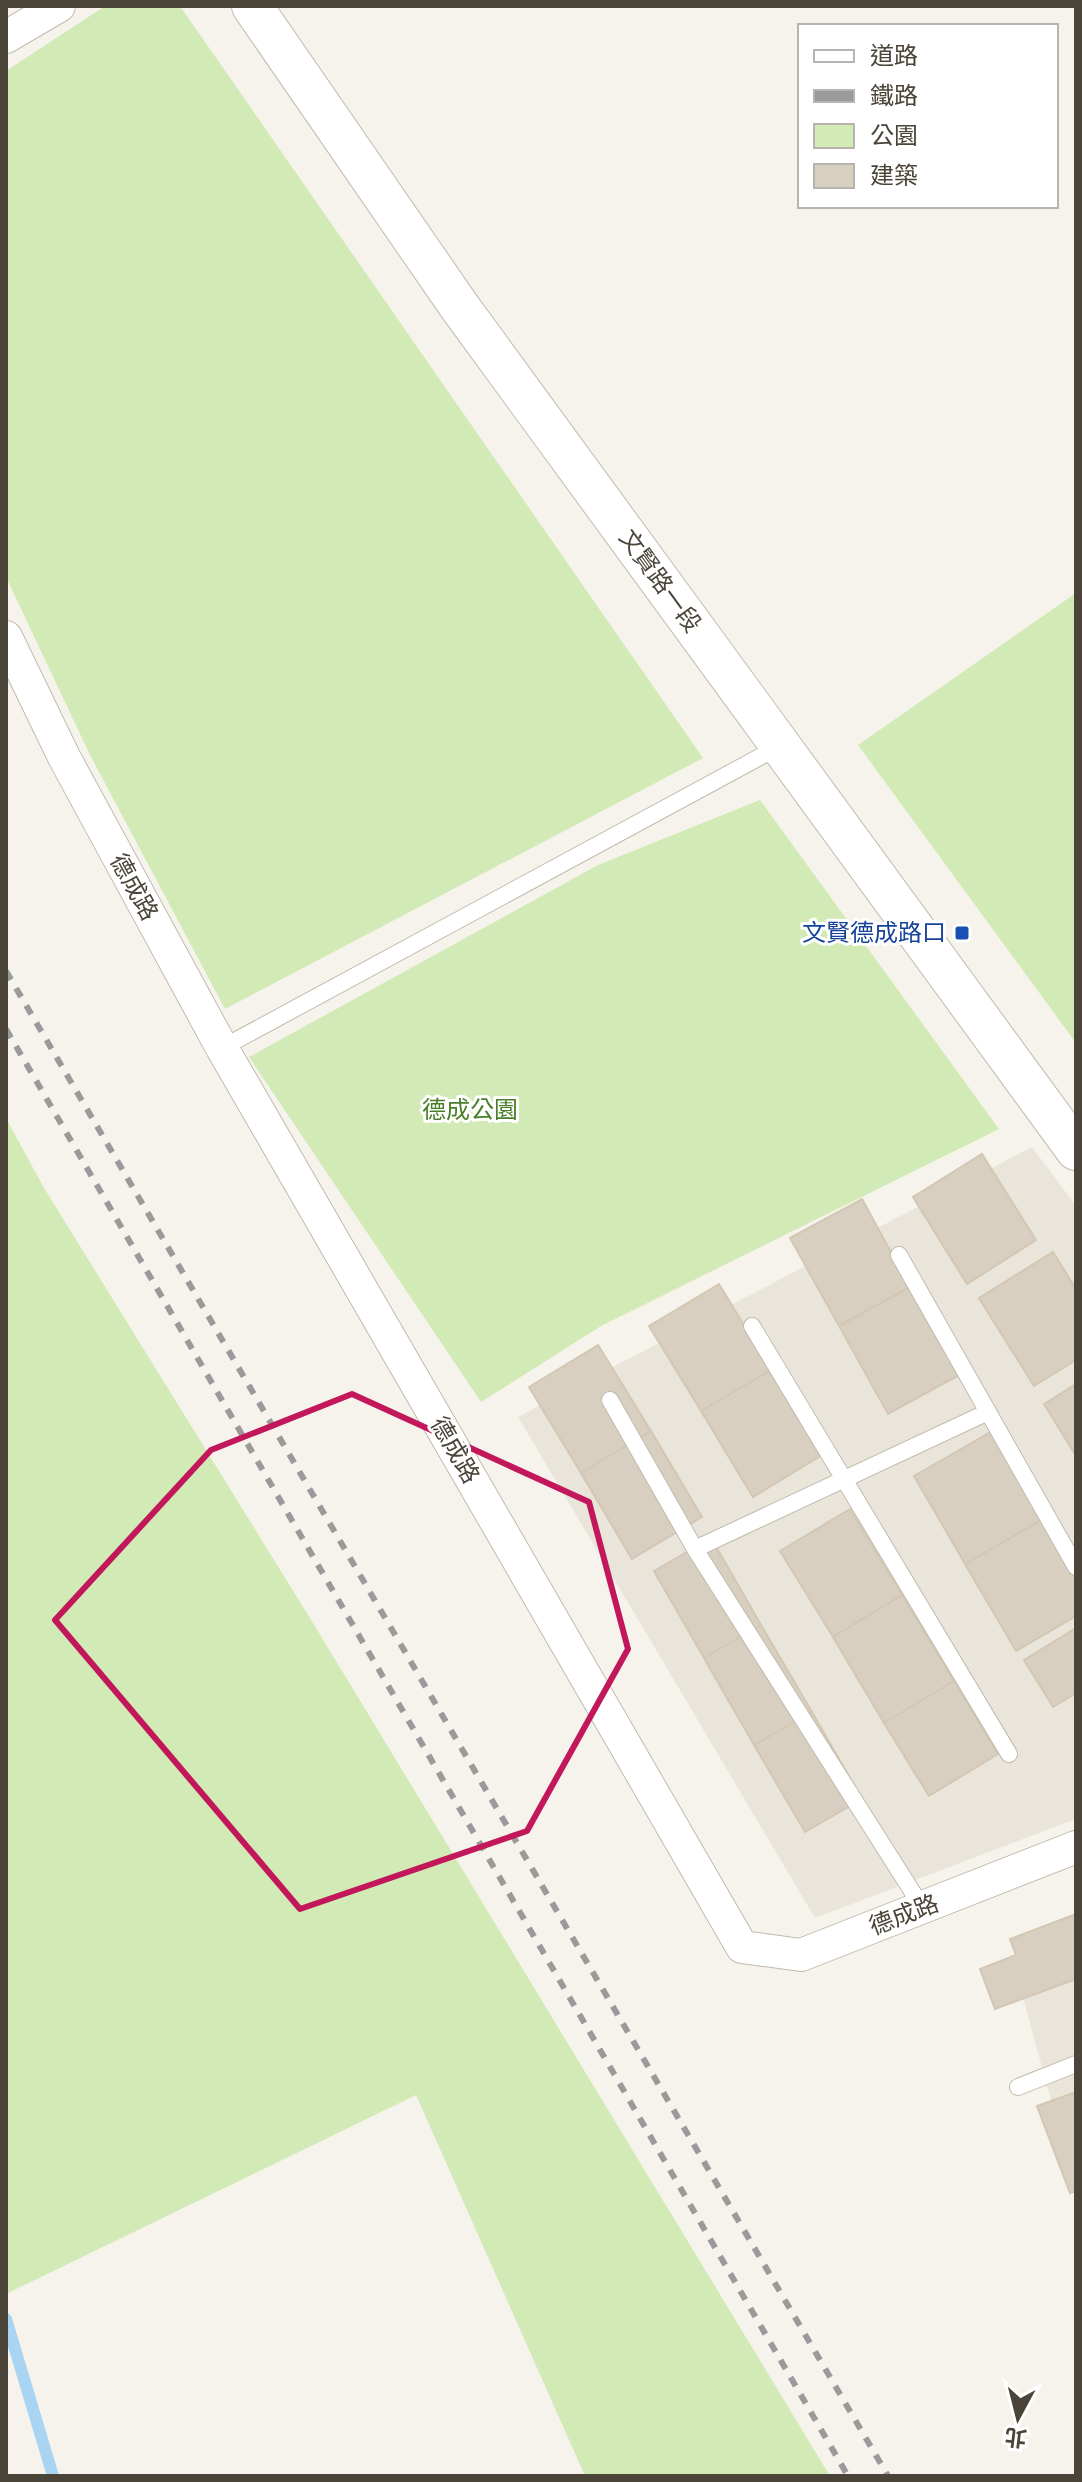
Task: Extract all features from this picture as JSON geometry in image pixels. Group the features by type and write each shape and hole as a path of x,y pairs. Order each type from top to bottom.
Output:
{"street":[{"path":"6,37 59,6"},
{"name":"文賢路一段","path":"252,6 459,306 1076,1150"},
{"name":"德成路","path":"6,637 64,757 222,1048 742,1947 801,1955 1076,1847"}],"lane":[{"path":"222,1048 781,746"},
{"path":"899,1255 1076,1567"},
{"path":"752,1326 842,1481 1009,1754"},
{"path":"610,1400 695,1549 922,1907"},
{"path":"695,1549 988,1412"},
{"path":"1018,2087 1076,2064"}],"highlighted area":[{"path":"352,1394 589,1502 628,1649 527,1831 300,1909 55,1620 211,1450"}],"shaded area":[{"path":"1032,1147 1076,1206 1076,1819 815,1918 518,1417"},
{"path":"1076,1933 1076,2192 1013,1961"}],"green space":[{"path":"105,6 180,6 703,758 225,1009 90,755 6,577 6,71"},
{"path":"1076,593 1076,1043 858,745"},
{"name":"德成公園","path":"760,800 999,1129 601,1326 481,1402 249,1057 598,865"},
{"path":"6,1118 44,1188 313,1623 830,2476 585,2476 416,2095 6,2294"}],"building":[{"path":"982,1154 1036,1240 967,1284 913,1197"},
{"path":"862,1199 910,1287 839,1326 790,1238"},
{"path":"1053,1252 1076,1289 1076,1360 1034,1386 979,1298"},
{"path":"719,1284 771,1370 701,1411 649,1326"},
{"path":"910,1287 959,1375 888,1414 839,1326"},
{"path":"598,1345 651,1431 581,1473 529,1387"},
{"path":"771,1370 822,1455 753,1497 701,1411"},
{"path":"1076,1384 1076,1456 1044,1404"},
{"path":"994,1430 1045,1518 965,1564 914,1476"},
{"path":"651,1431 702,1517 632,1559 581,1473"},
{"path":"850,1509 902,1595 833,1637 780,1551"},
{"path":"1045,1518 1076,1571 1076,1616 1016,1651 965,1564"},
{"path":"711,1538 761,1625 704,1658 654,1571"},
{"path":"902,1595 954,1681 884,1723 833,1637"},
{"path":"761,1625 812,1712 754,1745 704,1658"},
{"path":"1076,1628 1076,1693 1053,1707 1024,1660"},
{"path":"954,1681 998,1754 929,1796 884,1723"},
{"path":"812,1712 862,1799 805,1832 754,1745"},
{"path":"1076,1914 1076,1979 995,2009 980,1969 1016,1955 1010,1939"},
{"path":"1076,2092 1076,2191 1070,2193 1037,2106"}],"waterway":[{"path":"6,2319 53,2476"}],"railway":[{"path":"6,971 888,2476"},
{"path":"6,1029 848,2476"}],"place":[{"name":"文賢德成路口","path":"962,933"}]}
